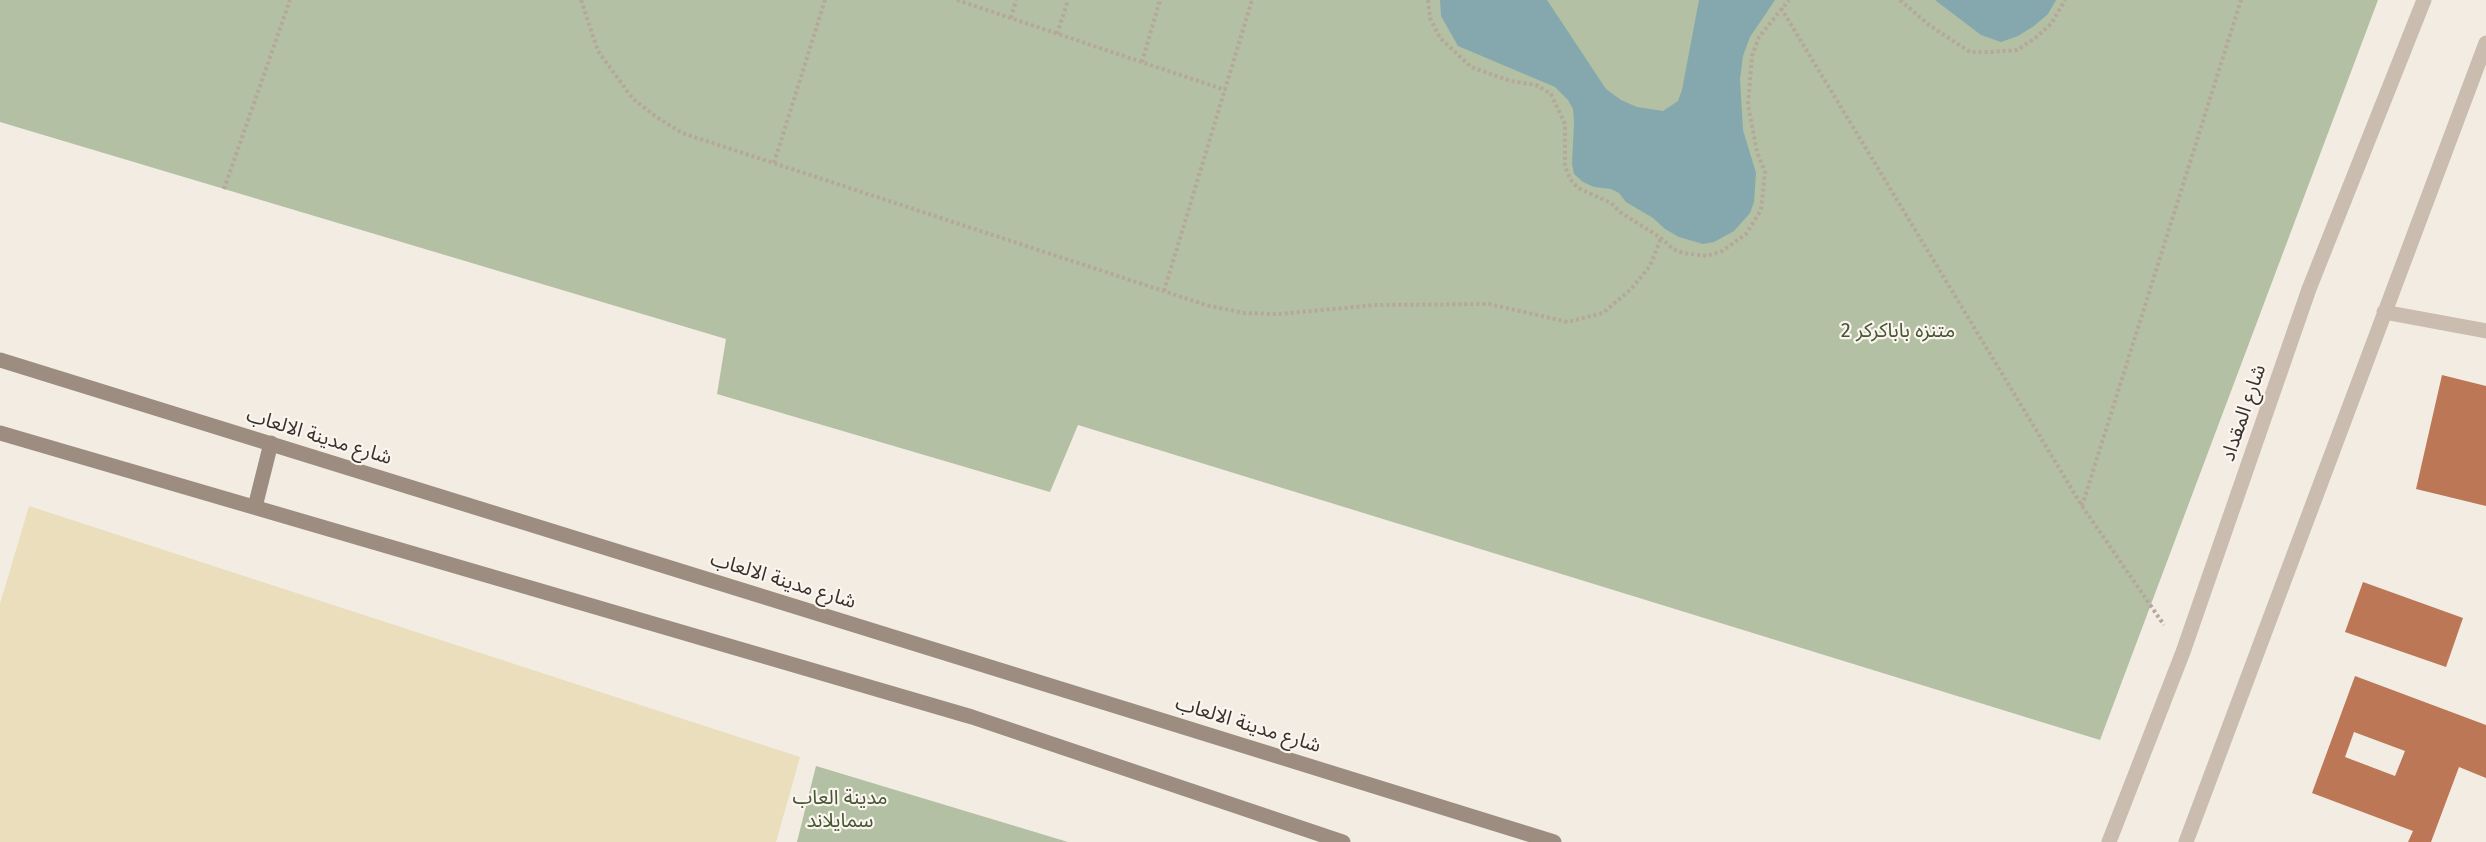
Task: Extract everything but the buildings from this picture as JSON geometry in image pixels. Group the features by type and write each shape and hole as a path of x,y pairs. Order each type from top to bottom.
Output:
{"main road":[{"name":"شارع مدينة الالعاب","path":"0,360 1554,842"},
{"path":"0,433 972,717 1343,842"},
{"path":"255,507 271,443"}],"street":[{"name":"شارع المقداد","path":"2109,842 2183,652 2309,289 2424,0"},
{"path":"2186,842 2384,312 2482,65 2486,43"},
{"path":"2384,312 2486,331"}],"path":[{"path":"224,189 290,0"},
{"path":"581,0 598,51 633,99 682,133 1206,305 1244,313 1279,314 1376,305 1489,304 1568,322 1603,313 1631,289 1650,266 1661,238"},
{"path":"774,163 825,0"},
{"path":"957,0 1225,90"},
{"path":"1011,18 1016,0"},
{"path":"1057,33 1068,0"},
{"path":"1142,62 1160,0"},
{"path":"1164,291 1252,0"},
{"path":"1428,0 1430,18 1440,38 1471,67 1511,81 1536,85 1551,94 1557,102 1565,124 1565,166 1570,179 1578,188 1611,203 1620,212 1661,238 1673,249 1683,254 1707,256 1722,251 1746,234 1761,210 1765,172 1757,152 1748,105 1752,56 1759,37 1789,0"},
{"path":"1900,0 1929,25 1970,52 2018,50 2051,24 2066,0"},
{"path":"2082,506 2241,0"},
{"path":"1781,8 2082,506 2183,652"}],"green space":[{"name":"متنزه باباكركر 2","path":"0,0 2378,0 2100,740 1078,425 1050,492 717,394 726,339 0,122"},
{"name":"مدينة العاب سمايلاند","path":"816,766 1068,842 797,842"}],"sand":[{"path":"29,506 800,757 776,842 0,842 0,604"}],"water":[{"path":"1440,0 1547,0 1606,89 1621,100 1637,107 1663,111 1678,101 1682,90 1699,0 1775,0 1750,37 1743,56 1740,79 1743,130 1756,173 1754,202 1750,213 1734,231 1714,242 1703,244 1679,237 1665,229 1653,218 1626,202 1619,193 1583,182 1574,174 1572,164 1574,122 1573,109 1568,100 1555,87 1458,46 1441,16"},
{"path":"1935,0 2056,0 2048,14 2034,26 2018,36 2001,42 1981,35"}]}
